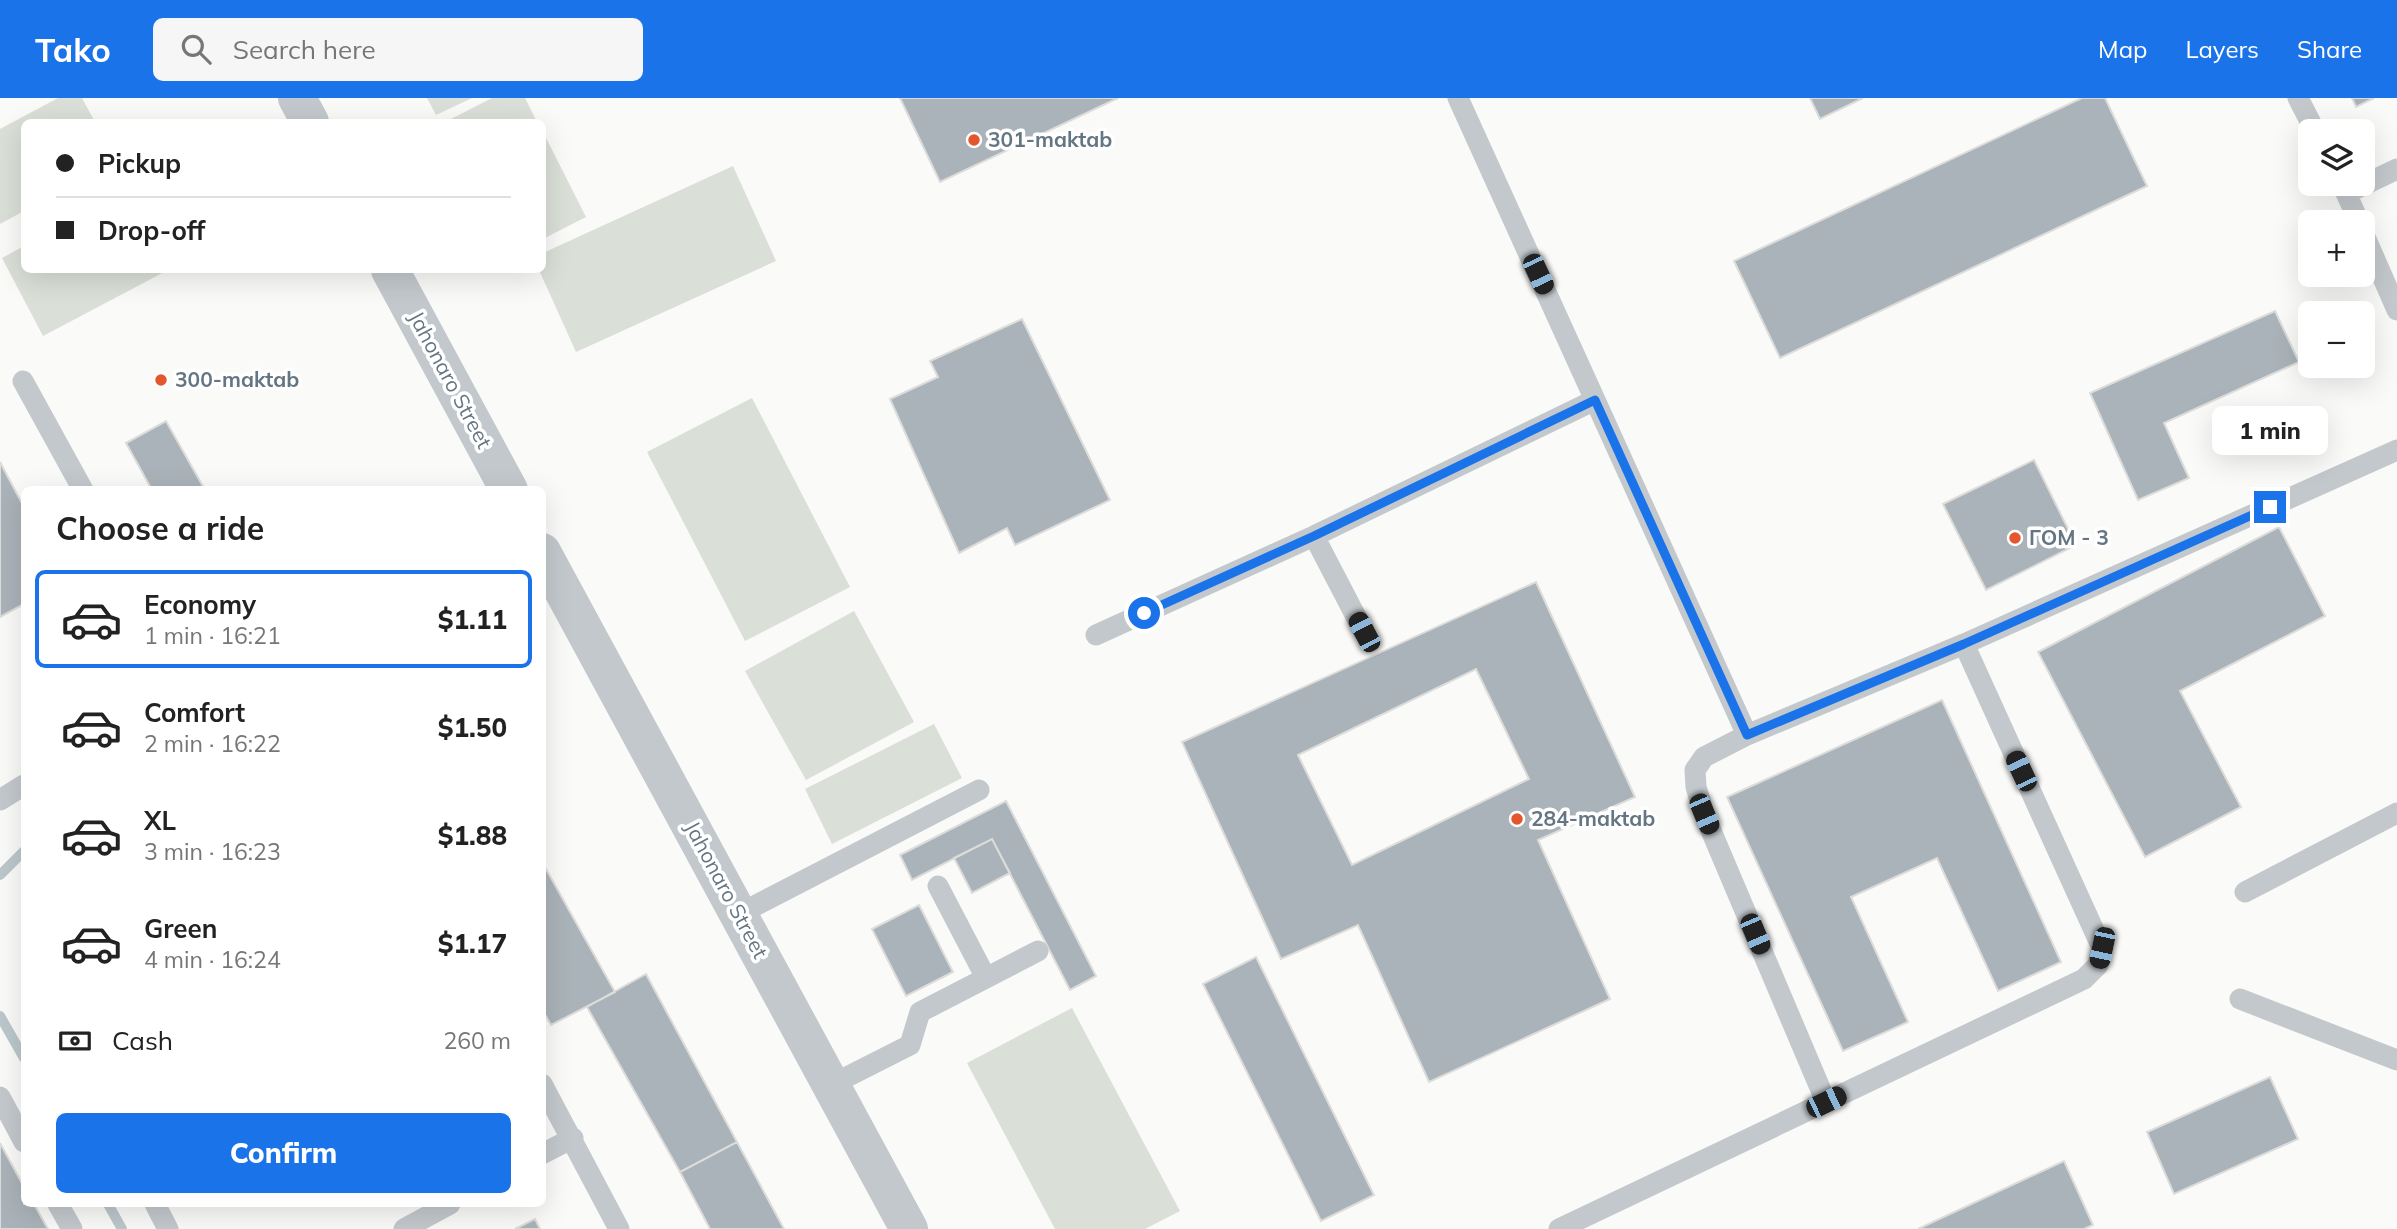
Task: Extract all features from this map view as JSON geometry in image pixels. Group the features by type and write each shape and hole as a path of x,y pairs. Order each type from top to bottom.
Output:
{"street":[{"path":"297,98 308,119"},
{"name":"Jahonaro Street","path":"392,273 507,486"},
{"name":"Jahonaro Street","path":"547,572 739,914 909,1229"}],"lane":[{"path":"1458,98 1747,735"},
{"path":"2298,98 2309,119"},
{"path":"2375,177 2397,169"},
{"path":"2375,260 2397,310"},
{"path":"23,381 81,486"},
{"path":"1096,635 1314,536 1595,400"},
{"path":"1826,1102 1696,787 1695,770 1704,757 1747,735 1964,644 2397,450"},
{"path":"1314,536 1364,632"},
{"path":"1559,1229 2084,979 2098,965 2102,948 1964,644"},
{"path":"0,800 21,787"},
{"path":"739,914 979,790"},
{"path":"2245,892 2397,813"},
{"path":"938,886 986,978"},
{"path":"831,1085 910,1045 920,1012 1038,951"},
{"path":"2241,999 2397,1060"},
{"path":"546,1091 619,1229"},
{"path":"0,1097 21,1136"},
{"path":"546,1152 573,1138"},
{"path":"60,1207 72,1229"},
{"path":"157,1207 168,1229"},
{"path":"404,1229 444,1207"}],"shaded area":[{"path":"58,98 82,98 93,119 21,119 21,213 0,224 0,129"},
{"path":"427,98 472,98 436,115"},
{"path":"492,98 525,98 536,119 451,119"},
{"path":"546,138 586,217 546,237"},
{"path":"733,166 776,261 576,352 540,273 546,273 546,252"},
{"path":"21,248 21,273 162,273 43,336 2,258"},
{"path":"752,398 850,587 745,641 647,452"},
{"path":"854,611 914,722 806,780 745,671"},
{"path":"934,724 962,778 832,844 805,789"},
{"path":"1072,1008 1180,1211 1145,1229 1055,1229 967,1063"}],"building":[{"name":"301-maktab","path":"900,98 1118,98 940,182"},
{"path":"1810,98 1863,98 1820,119"},
{"path":"2082,98 2105,98 2147,186 1780,358 1734,261"},
{"path":"2352,98 2374,98 2356,107"},
{"path":"2275,311 2298,360 2298,362 2164,423 2189,478 2138,500 2090,393"},
{"path":"1022,319 1110,500 1015,545 1007,528 959,553 890,399 938,377 930,361"},
{"path":"166,421 203,486 150,486 126,443"},
{"path":"2034,460 2076,545 1986,590 1943,504"},
{"path":"0,462 21,501 21,606 0,617"},
{"path":"2279,527 2325,616 2180,691 2241,807 2145,857 2038,652"},
{"name":"284-maktab","path":"1536,582 1635,797 1538,840 1610,999 1429,1082 1358,925 1281,959 1182,742","holes":["1476,669 1529,779 1352,865 1298,755"]},
{"path":"1942,700 2061,962 1998,991 1937,858 1851,897 1908,1022 1843,1051 1727,797"},
{"path":"1006,801 1096,976 1070,990 992,839 912,880 900,855"},
{"path":"992,839 1010,873 972,893 954,858"},
{"path":"546,869 615,992 551,1025 546,1016"},
{"path":"919,905 953,972 906,996 872,929"},
{"path":"1256,957 1374,1195 1321,1221 1203,984"},
{"path":"646,974 737,1142 680,1172 587,1007"},
{"path":"2270,1077 2298,1139 2174,1194 2147,1132"},
{"path":"737,1142 784,1229 710,1229 680,1172"},
{"path":"0,1143 21,1182 21,1207 36,1207 48,1229 0,1229"},
{"path":"2064,1161 2093,1225 2084,1229 1918,1229"},
{"path":"535,1219 540,1229 515,1229"}],"waterway":[{"path":"0,875 21,854"},
{"path":"0,1016 21,1053"},
{"path":"110,1207 122,1229"}],"place":[{"name":"301-maktab","path":"974,140"},
{"name":"300-maktab","path":"161,380"},
{"name":"ГОМ - 3","path":"2015,538"},
{"name":"284-maktab","path":"1517,819"}],"route":[{"path":"1144,613 1314,536 1595,400 1747,735 1964,644 2270,507"}]}
